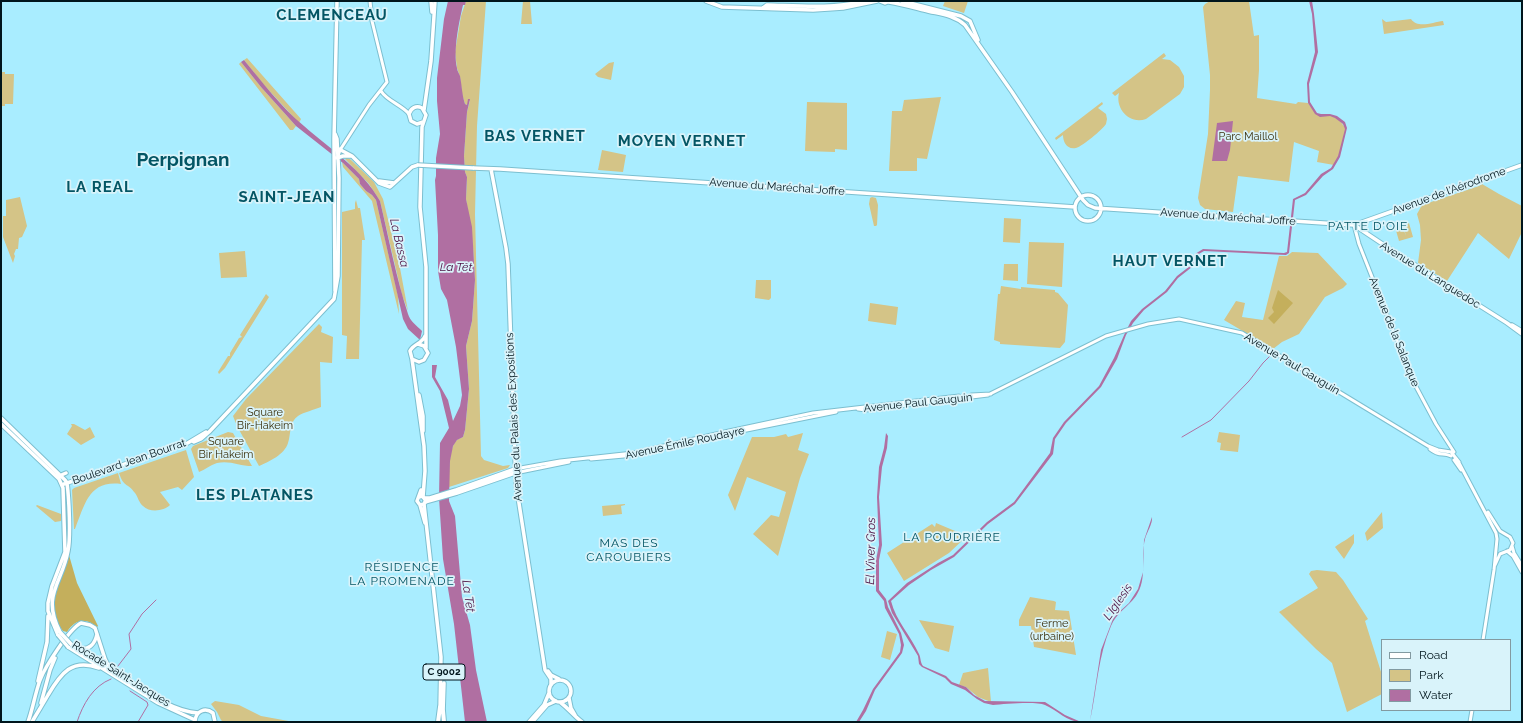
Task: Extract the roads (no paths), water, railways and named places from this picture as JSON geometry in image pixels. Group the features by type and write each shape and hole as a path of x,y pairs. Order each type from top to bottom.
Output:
{"highway":[{"path":"441,709 441,722"}],"main road":[{"path":"336,159 338,152 335,134 337,1"},
{"path":"415,372 419,362 426,358 428,353 426,348 426,267 420,207 422,133 423,122 426,115 424,110 432,46 433,1"},
{"path":"428,87 433,1"},
{"path":"706,1 722,7 763,8 767,10 826,10 867,4 877,1"},
{"path":"763,8 767,5 822,7 838,6 864,1"},
{"path":"880,1 936,12 960,20 984,50"},
{"path":"902,1 961,16 970,21 974,33 984,50 1080,197"},
{"path":"922,10 930,8"},
{"path":"947,16 954,16 962,19 972,26"},
{"path":"418,107 426,97"},
{"path":"422,133 417,124 411,121 409,114 412,108 418,107 424,110"},
{"path":"417,124 423,122"},
{"path":"338,152 352,156 376,180 384,185 390,187 394,183"},
{"path":"336,159 338,152"},
{"name":"Boulevard Jean Bourrat","path":"64,484 201,439 334,299 336,159"},
{"name":"Avenue du Maréchal Joffre","path":"394,183 416,165 1075,207"},
{"name":"Avenue de l'Aérodrome","path":"1354,225 1522,165"},
{"name":"Avenue du Palais des Expositions","path":"491,169 506,252 517,499 545,670 551,679 551,685"},
{"path":"376,180 394,183"},
{"path":"1088,194 1095,196 1100,202 1101,208 1097,218 1086,221 1077,216 1075,207 1077,200 1080,197 1088,194"},
{"name":"Avenue du Maréchal Joffre","path":"1080,197 1088,205 1095,208 1354,225"},
{"name":"Avenue du Languedoc","path":"1354,225 1522,334"},
{"name":"Avenue du Languedoc","path":"1507,323 1522,331"},
{"path":"426,335 424,339 411,349 410,354 415,372 423,440 424,478 417,501 423,503 430,499"},
{"path":"418,344 426,348"},
{"path":"412,359 419,362"},
{"path":"1,418 65,480 64,556 52,586 48,603 48,642 38,679 35,699"},
{"path":"1,424 64,484 69,538 68,551"},
{"path":"423,503 424,464"},
{"name":"Avenue Émile Roudayre","path":"430,499 483,483 515,471"},
{"path":"56,476 66,473"},
{"path":"419,497 430,499"},
{"name":"C 9002","path":"423,503 444,665 441,709"},
{"path":"64,513 66,516 68,551"},
{"name":"Rocade Saint-Jacques","path":"59,634 53,615 53,596 68,551"},
{"name":"Rocade Saint-Jacques","path":"48,611 59,634 70,645 120,680 169,709 195,721"},
{"path":"28,722 40,679 59,648 76,626 81,623 95,628 108,665 125,678"},
{"path":"70,645 87,649 95,642 97,633"},
{"name":"Rocade Saint-Jacques","path":"70,645 170,705 190,712 198,713 207,710 212,713 215,721"},
{"path":"39,710 45,693 50,670 59,648"},
{"path":"32,722 56,682 63,673 71,667 88,665 98,668 120,680"},
{"path":"545,665 551,674 559,680 565,681 569,685 571,692 569,698 571,708 578,719"},
{"path":"531,722 544,705 551,685 559,680"},
{"path":"549,692 552,698 566,706 572,715 582,722"},
{"path":"531,722 547,705 569,698"},
{"path":"195,721 198,713"},
{"path":"215,721 220,722"}],"street":[{"path":"338,152 385,83 385,74 371,21 369,1"},
{"path":"381,91 382,94 403,107 409,114"},
{"path":"403,107 412,108"},
{"name":"Avenue de la Salanque","path":"1354,225 1359,244 1413,381 1496,530 1497,539"},
{"name":"Avenue Paul Gauguin","path":"858,409 871,409 988,396 1106,336 1148,324 1173,319 1183,319 1242,333 1428,446 1439,455 1451,456"},
{"name":"Avenue Émile Roudayre","path":"515,471 573,461 635,455 814,413 858,409"},
{"name":"Avenue de la Salanque","path":"1442,434 1451,456 1466,476"},
{"path":"1442,450 1446,443"},
{"name":"Avenue Paul Gauguin","path":"1428,446 1438,450 1449,450"},
{"path":"1449,450 1459,462"},
{"name":"Avenue de la Salanque","path":"1479,500 1499,530 1505,535"},
{"path":"1483,639 1494,570 1497,539 1505,535 1512,538 1514,553 1522,566"},
{"path":"1496,545 1499,550 1506,551 1513,556 1522,572"},
{"path":"1494,570 1497,558 1512,546"},
{"path":"1470,722 1472,711"}],"water":[{"name":"La Têt","path":"448,1 466,1 465,5 463,5 457,36 456,61 465,104 467,105 468,99 470,99 467,112 464,156 465,172 467,177 466,199 472,227 475,280 472,321 466,346 469,389 465,430 463,437 457,440 453,446 450,461 449,501 455,516 462,597 470,625 476,670 487,722 465,722 454,624 443,559 439,498 440,443 449,428 440,391 432,377 432,365 437,365 435,377 448,400 453,421 460,406 462,395 456,347 447,300 441,289 438,271 435,180 436,158 440,134 437,101 437,78 444,19"},
{"path":"1309,1 1312,1 1318,52 1309,84 1310,102 1317,113 1337,116 1345,122 1347,128 1340,157 1333,169 1323,176 1306,195 1295,200 1289,253 1286,255 1204,251 1197,255 1192,267 1178,278 1167,292 1144,310 1133,323 1126,335 1117,359 1101,387 1066,423 1055,439 1053,454 1015,504 988,524 954,557 909,585 891,601 896,615 919,654 923,666 946,676 952,682 966,687 974,695 985,701 1045,702 1065,715 1081,722 1071,720 1041,704 1020,703 993,705 984,703 965,690 951,684 945,678 922,667 919,664 918,656 892,613 888,601 907,583 953,555 987,522 1014,502 1050,453 1053,438 1064,422 1099,386 1131,321 1142,309 1165,291 1177,276 1190,266 1195,254 1203,249 1287,252 1293,199 1305,193 1321,174 1331,168 1338,156 1345,129 1343,124 1335,118 1330,116 1320,117 1315,114 1308,103 1307,83 1315,52 1312,14"},
{"path":"244,60 288,111 345,160 364,179 380,201 396,272 408,314 410,319 422,331 420,340 408,329 403,319 376,200 366,191 360,184 359,179 343,163 296,126 241,62"},
{"path":"1233,121 1230,150 1227,161 1212,161 1217,123"},
{"path":"886,433 888,436 887,448 882,467 879,497 882,545 879,560 879,590 886,599 888,607 901,633 904,645 902,653 875,690 866,711 859,722 856,722 873,689 900,652 901,645 899,634 885,608 884,601 876,591 876,560 879,545 877,497 879,467"},
{"path":"1152,517 1152,522 1145,539 1144,546 1144,540"},
{"path":"1143,572 1140,589 1133,600 1113,621 1107,637 1100,661 1090,721 1101,650 1113,619 1129,603 1138,589"}],"waterway":[{"name":"L'Iglesis","path":"1182,437 1211,420 1249,381 1271,355"},
{"path":"118,666 131,649 129,634 142,614 156,600"},
{"path":"77,722 82,709 90,696 99,686 111,679"},
{"path":"130,691 147,702 148,705 138,722"}],"district":[{"name":"CLEMENCEAU","path":"332,15"},
{"name":"BAS VERNET","path":"535,136"},
{"name":"MOYEN VERNET","path":"682,141"},
{"name":"Perpignan","path":"183,160"},
{"name":"LA REAL","path":"100,187"},
{"name":"SAINT-JEAN","path":"287,197"},
{"name":"PATTE D'OIE","path":"1368,226"},
{"name":"HAUT VERNET","path":"1170,261"},
{"name":"LES PLATANES","path":"255,495"},
{"name":"LA POUDRIÈRE","path":"952,537"},
{"name":"MAS DES CAROUBIERS","path":"629,550"},
{"name":"RÉSIDENCE LA PROMENADE","path":"402,574"}],"park label":[{"name":"Parc Maillol","path":"1248,137"},
{"name":"Square Bir-Hakeim","path":"265,419"},
{"name":"Square Bir Hakeim","path":"226,448"},
{"name":"Ferme (urbaine)","path":"1052,630"}],"water label":[{"name":"La Bassa","path":"399,243"},
{"name":"El Viver Gros","path":"871,551"}]}
